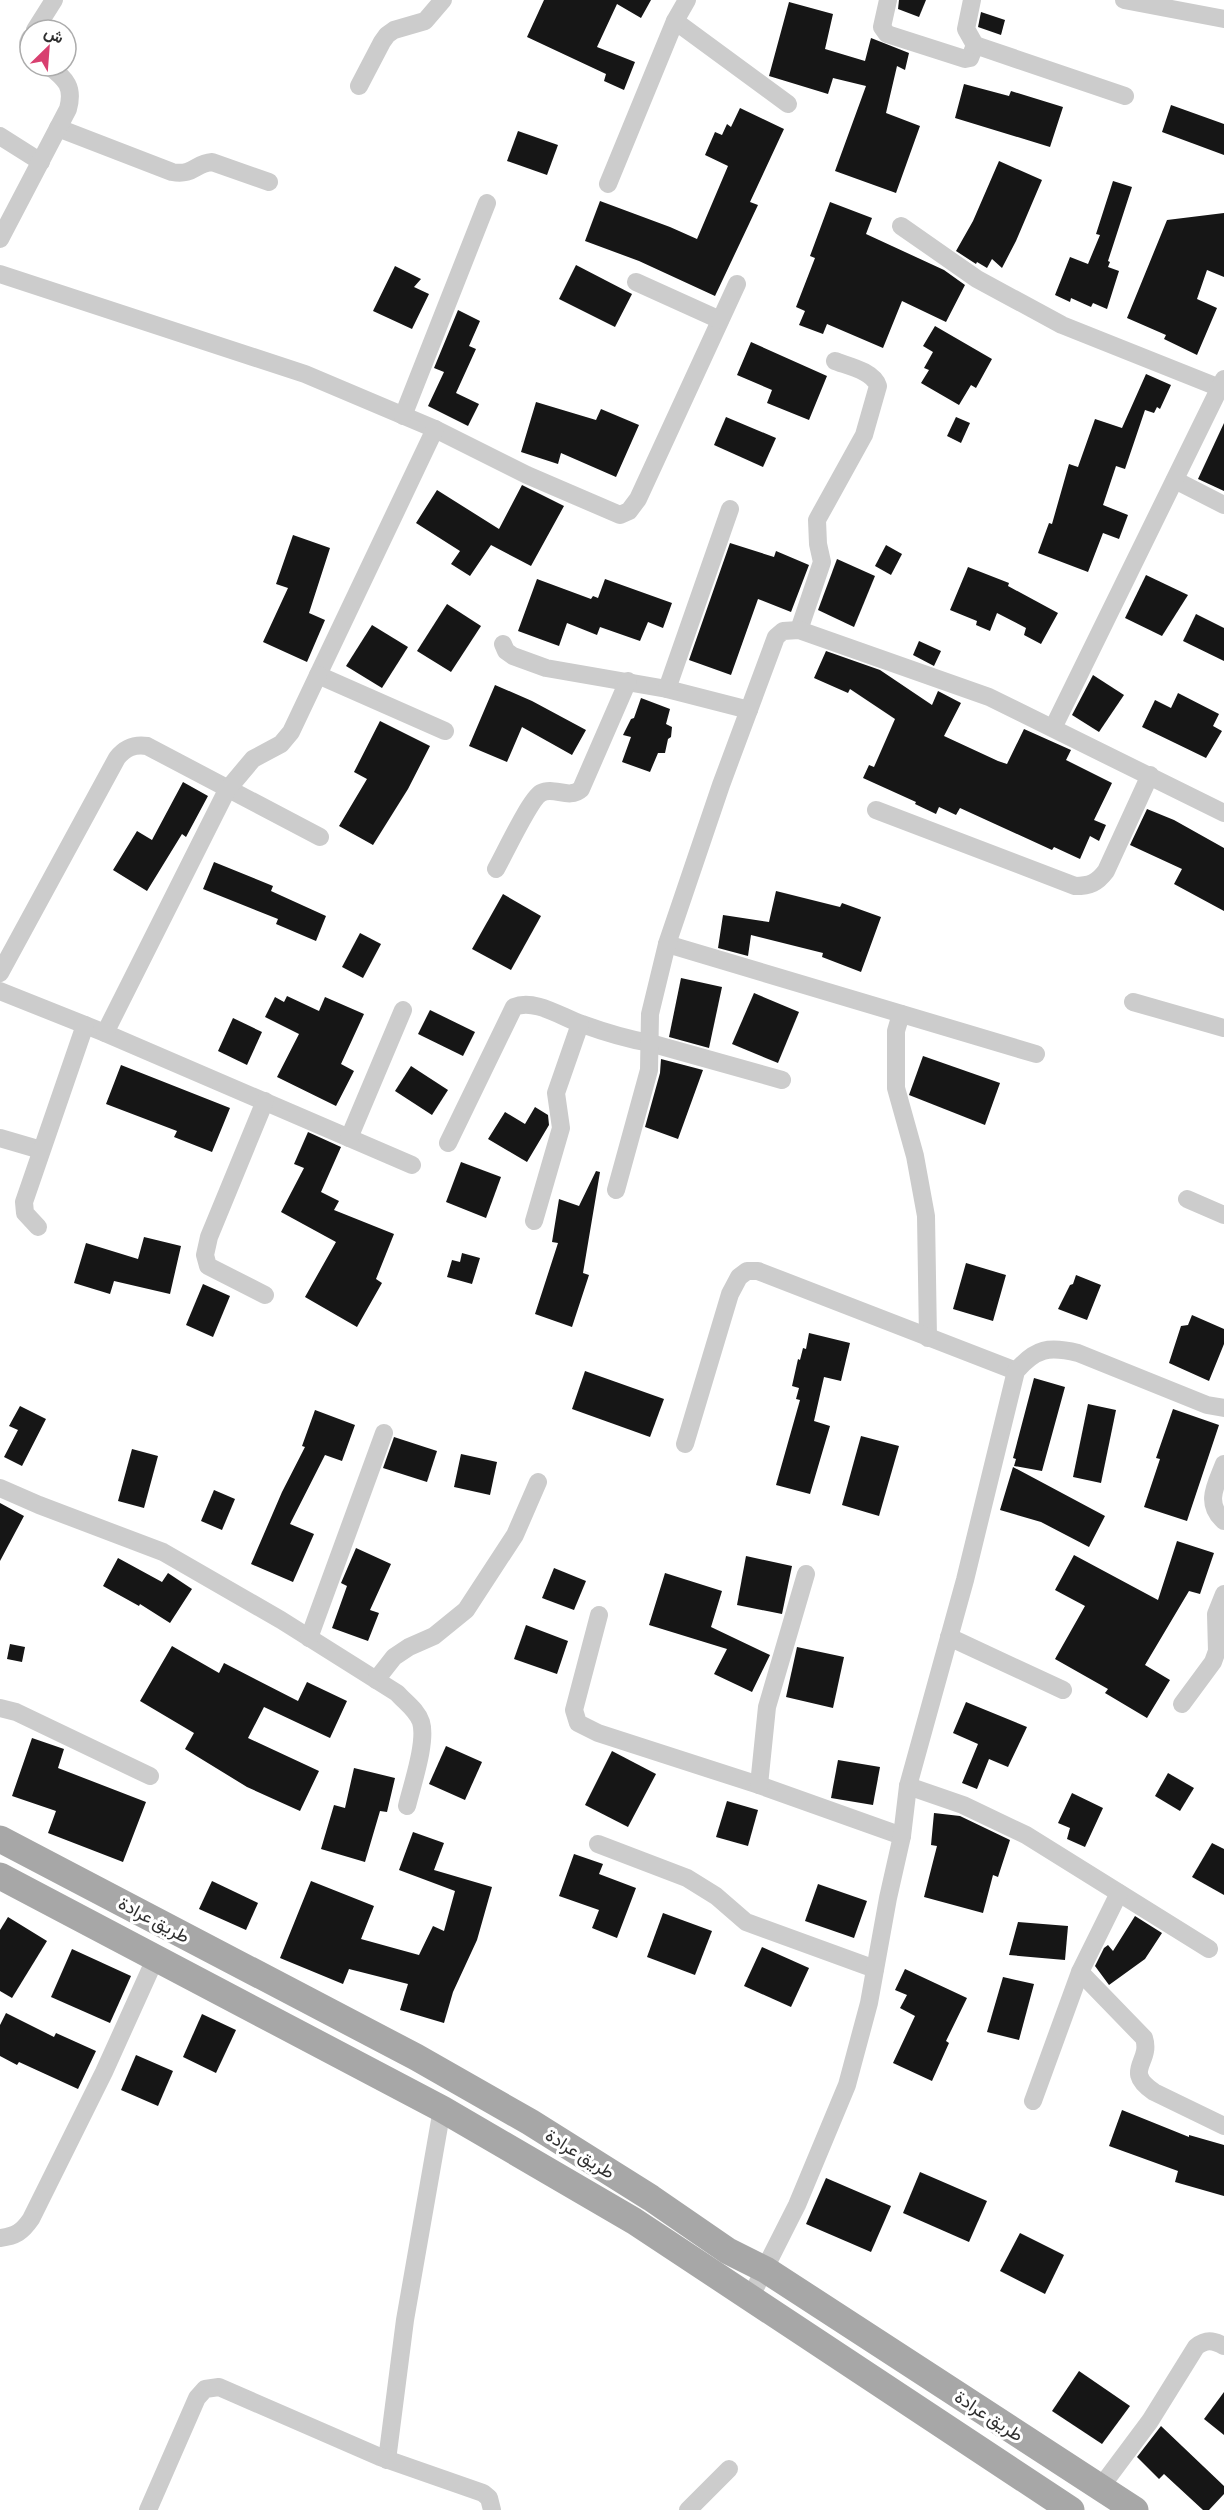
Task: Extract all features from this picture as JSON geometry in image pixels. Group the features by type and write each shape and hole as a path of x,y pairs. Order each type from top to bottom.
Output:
{"main road":[{"name":"طريق عرادة","path":"0,1839 426,2063 610,2172 728,2251 766,2270 1135,2510"},
{"path":"2,1882 156,1957 442,2109 634,2221 1071,2510"}],"street":[{"path":"43,18 54,0"},
{"path":"359,86 387,35 394,30 424,21 443,0"},
{"path":"608,184 675,21 687,0"},
{"path":"888,0 882,27 887,34 965,59 970,58 975,45"},
{"path":"972,0 966,29 975,45 1125,96"},
{"path":"1124,0 1224,19"},
{"path":"675,21 788,104"},
{"path":"0,239 68,109 71,95 64,78"},
{"path":"58,128 172,172 188,173 205,162 212,162 269,182"},
{"path":"0,136 41,162"},
{"path":"403,416 487,203"},
{"path":"901,226 977,279 1062,325 1222,383 1053,728"},
{"path":"0,274 305,374 435,429 527,475 620,515 629,511 638,499 737,284"},
{"path":"636,282 720,320"},
{"path":"799,630 822,562 818,544 817,520 864,435 878,386 875,379 866,373 835,361"},
{"path":"105,1033 227,790 253,759 281,744 291,732 435,429"},
{"path":"1175,480 1224,506"},
{"path":"667,689 730,508"},
{"path":"616,1190 645,1090 649,1070 650,1014 667,944 776,637 783,631 799,630 988,697 1224,813"},
{"path":"503,644 506,651 513,656 546,668 667,689 749,710"},
{"path":"318,675 445,731"},
{"path":"496,869 536,797 549,791 572,794 581,789 628,681"},
{"path":"0,974 123,751 138,745 147,747 320,837"},
{"path":"876,810 1076,886 1089,886 1099,880 1106,871 1150,775"},
{"path":"667,944 1036,1054"},
{"path":"0,991 105,1033 412,1165"},
{"path":"1133,1002 1224,1028"},
{"path":"448,1143 514,1007 522,1005 532,1006 633,1040 782,1080"},
{"path":"349,1138 403,1010"},
{"path":"900,1014 896,1031 896,1088 915,1156 926,1216 928,1338"},
{"path":"534,1221 561,1128 556,1093 580,1024"},
{"path":"38,1227 25,1213 24,1202 85,1025"},
{"path":"265,1101 209,1237 205,1255 208,1266 266,1295"},
{"path":"0,1138 42,1150"},
{"path":"1187,1199 1224,1215"},
{"path":"685,1444 730,1294 739,1277 747,1270 758,1271 1016,1371"},
{"path":"750,2298 797,2205 847,2085 869,2003 902,1836 908,1786 949,1637 1016,1371 1038,1351 1060,1348 1078,1353 1207,1405 1224,1408"},
{"path":"309,1638 384,1433"},
{"path":"1224,1464 1211,1498 1217,1514 1224,1521"},
{"path":"376,1680 394,1657 409,1647 434,1636 466,1610 515,1535 538,1482"},
{"path":"0,1488 39,1506 163,1552 309,1638 396,1694 413,1709 421,1723 422,1741 407,1806"},
{"path":"759,1785 767,1707 806,1574"},
{"path":"1182,1704 1213,1662 1217,1651 1216,1614 1224,1594"},
{"path":"598,1615 574,1710 579,1723 598,1733 759,1785 902,1836"},
{"path":"949,1637 1063,1690"},
{"path":"0,1708 16,1712 150,1776"},
{"path":"908,1786 963,1805 1026,1835 1209,1949"},
{"path":"598,1844 687,1878 716,1896 746,1922 875,1969"},
{"path":"1033,2102 1080,1972 1119,1893"},
{"path":"0,2238 12,2237 22,2232 31,2219 104,2072 156,1957"},
{"path":"1080,1972 1144,2038 1147,2047 1138,2072 1138,2079 1143,2085 1224,2126"},
{"path":"387,2460 405,2320 442,2109"},
{"path":"1100,2488 1150,2421 1196,2347 1204,2341 1213,2341 1224,2346"},
{"path":"148,2510 190,2409 205,2389 219,2387 387,2460 483,2493 489,2498 492,2510"},
{"path":"688,2510 729,2469"}],"building":[{"path":"544,0 651,0 641,18 617,4 597,47 635,62 624,90 604,81 606,74 527,37"},
{"path":"899,0 926,0 919,17 898,9"},
{"path":"789,2 833,14 825,49 865,61 871,38 909,53 905,70 897,66 886,113 920,126 896,193 835,171 866,86 833,78 828,94 769,76"},
{"path":"981,12 1005,20 1001,35 978,27"},
{"path":"964,84 1009,96 1011,91 1063,107 1050,147 955,118"},
{"path":"1171,105 1224,124 1224,155 1162,132"},
{"path":"740,108 784,129 750,202 758,205 715,296 639,261 585,241 600,201 697,239 728,166 705,155 715,132 722,135 727,124 731,127"},
{"path":"518,131 558,145 547,175 507,161"},
{"path":"999,161 1042,180 1002,268 992,259 987,268 956,251 973,221"},
{"path":"1113,181 1132,187 1108,261 1110,262 1108,267 1119,271 1107,309 1093,303 1091,307 1071,298 1070,302 1055,295 1070,257 1088,264 1100,235 1096,234"},
{"path":"830,202 872,218 866,234 944,270 965,285 946,322 902,301 883,348 827,324 823,334 799,325 805,311 796,307 815,258 810,256"},
{"path":"1224,213 1224,277 1207,270 1197,299 1217,308 1197,355 1164,339 1166,335 1127,318 1167,220"},
{"path":"576,265 632,294 615,327 559,299"},
{"path":"395,266 421,279 414,287 429,294 412,329 373,311"},
{"path":"458,310 480,321 469,346 476,349 456,393 479,404 468,426 428,406 444,372 434,368"},
{"path":"935,326 992,359 976,388 971,385 959,405 921,383 929,370 924,368 933,352 923,346"},
{"path":"751,342 827,376 809,420 767,403 772,390 737,375"},
{"path":"1146,374 1171,385 1160,409 1157,407 1154,413 1145,410 1125,469 1116,466 1103,505 1128,515 1119,539 1103,533 1088,572 1038,553 1049,523 1052,524 1069,464 1078,467 1095,419 1122,428"},
{"path":"536,402 596,420 601,409 639,425 616,477 561,453 558,464 521,452"},
{"path":"726,417 776,438 763,467 714,445"},
{"path":"956,417 970,423 961,443 947,436"},
{"path":"1224,423 1224,491 1198,479"},
{"path":"522,485 564,506 531,566 491,545 470,576 451,564 460,551 416,523 437,490 499,529"},
{"path":"293,535 330,548 309,613 325,620 307,662 263,642 288,588 276,584"},
{"path":"730,543 774,557 776,551 809,565 791,612 758,599 731,675 689,660"},
{"path":"886,545 902,554 891,575 875,566"},
{"path":"837,559 875,576 854,627 818,610"},
{"path":"968,567 1009,583 1008,586 1058,613 1041,644 1024,635 1026,628 997,613 990,631 976,625 977,621 950,610"},
{"path":"1146,575 1188,595 1162,636 1125,618"},
{"path":"537,579 591,599 593,596 598,598 605,579 672,603 663,628 648,622 640,641 600,627 597,635 567,623 559,646 518,631"},
{"path":"447,604 481,626 451,672 417,651"},
{"path":"1196,614 1224,628 1224,661 1183,641"},
{"path":"372,625 408,647 382,688 346,666"},
{"path":"919,641 941,651 934,666 913,655"},
{"path":"826,651 880,670 932,705 938,691 961,703 944,736 998,761 1007,764 1024,729 1071,750 1066,760 1112,783 1094,820 1106,825 1099,841 1090,836 1080,859 1054,847 1052,850 960,808 956,815 939,807 936,814 915,804 916,802 863,778 869,765 874,767 895,719 850,689 848,693 814,678"},
{"path":"1093,675 1124,695 1099,732 1072,715"},
{"path":"495,685 532,701 586,730 572,755 522,727 507,762 469,746"},
{"path":"1178,693 1219,714 1213,726 1222,731 1206,758 1142,727 1155,700 1171,708"},
{"path":"641,698 670,709 666,724 672,727 671,737 668,739 665,753 658,753 650,772 622,762 631,737 623,735 631,719 634,718"},
{"path":"380,721 430,746 408,789 373,845 339,826 367,779 354,772"},
{"path":"183,782 208,796 186,837 182,834 147,891 113,870 137,831 152,840"},
{"path":"1147,809 1174,820 1224,848 1224,911 1174,884 1182,869 1130,845"},
{"path":"214,862 273,886 271,891 326,916 316,941 276,924 278,919 203,889"},
{"path":"776,891 840,907 842,903 881,917 861,972 822,957 823,953 751,935 748,956 718,948 723,915 769,922"},
{"path":"503,894 541,916 511,970 472,949"},
{"path":"360,933 381,944 363,978 342,967"},
{"path":"681,978 722,987 709,1048 669,1037"},
{"path":"754,993 799,1012 778,1063 732,1044"},
{"path":"287,996 319,1011 325,997 364,1014 341,1064 354,1071 336,1106 277,1077 299,1034 265,1017 275,997 284,1002"},
{"path":"430,1010 475,1032 463,1056 418,1034"},
{"path":"233,1018 262,1032 247,1065 218,1051"},
{"path":"923,1056 1000,1083 985,1125 909,1095"},
{"path":"661,1059 703,1070 678,1139 645,1127 660,1073"},
{"path":"121,1065 230,1108 212,1152 174,1137 177,1131 106,1104"},
{"path":"411,1066 448,1090 432,1115 395,1091"},
{"path":"535,1107 548,1115 549,1125 527,1162 488,1139 505,1112 525,1124"},
{"path":"308,1132 341,1147 321,1192 339,1201 334,1210 394,1234 376,1279 382,1283 357,1327 305,1297 336,1242 281,1212 304,1168 294,1164"},
{"path":"461,1162 501,1177 486,1218 446,1202"},
{"path":"596,1171 600,1172 583,1273 589,1275 572,1327 535,1314 558,1243 552,1242 559,1199 579,1206"},
{"path":"144,1237 181,1246 170,1294 114,1281 110,1294 74,1283 86,1243 138,1259"},
{"path":"462,1253 480,1258 472,1284 447,1277 452,1260 460,1262"},
{"path":"966,1263 1006,1275 993,1321 953,1309"},
{"path":"1076,1275 1101,1285 1087,1320 1058,1309"},
{"path":"203,1284 230,1296 213,1337 186,1325"},
{"path":"1192,1315 1224,1329 1224,1344 1209,1381 1169,1363 1181,1326 1188,1325"},
{"path":"809,1333 850,1343 841,1381 824,1377 814,1421 830,1426 810,1494 776,1485 800,1400 796,1399 799,1388 792,1386 798,1359 800,1360 803,1348 806,1349"},
{"path":"585,1371 664,1399 650,1437 572,1409"},
{"path":"1034,1378 1065,1387 1042,1471 1014,1466 1016,1459 1013,1458"},
{"path":"1088,1404 1116,1410 1101,1483 1073,1477"},
{"path":"20,1406 46,1419 22,1466 4,1457 18,1430 9,1426"},
{"path":"1173,1409 1219,1425 1187,1521 1144,1507 1160,1459 1156,1458"},
{"path":"315,1410 355,1425 342,1461 325,1455 290,1524 314,1534 293,1582 251,1564 282,1492 305,1447 302,1446"},
{"path":"861,1436 899,1446 879,1516 842,1505"},
{"path":"394,1437 437,1451 427,1482 383,1468"},
{"path":"132,1449 158,1456 144,1508 118,1501"},
{"path":"461,1454 497,1462 490,1495 454,1487"},
{"path":"1013,1467 1105,1516 1089,1547 1041,1522 1000,1510"},
{"path":"214,1490 235,1499 222,1530 201,1521"},
{"path":"0,1503 24,1516 0,1561"},
{"path":"1177,1541 1214,1553 1200,1594 1189,1591 1145,1665 1170,1680 1147,1718 1105,1693 1108,1689 1055,1659 1085,1606 1055,1590 1074,1555 1158,1600"},
{"path":"356,1548 391,1564 370,1610 379,1613 368,1641 332,1628 347,1586 341,1583"},
{"path":"746,1556 792,1566 782,1614 737,1605"},
{"path":"118,1558 162,1582 168,1573 192,1589 170,1623 140,1604 139,1606 103,1586"},
{"path":"554,1568 586,1581 574,1610 542,1598"},
{"path":"665,1573 722,1591 711,1627 770,1655 752,1692 714,1674 727,1649 649,1625"},
{"path":"526,1625 568,1641 557,1674 514,1659"},
{"path":"10,1644 25,1647 22,1662 7,1659"},
{"path":"172,1646 219,1673 224,1663 298,1701 307,1682 347,1701 330,1738 264,1707 248,1738 319,1771 300,1811 247,1787 185,1749 194,1733 140,1701"},
{"path":"797,1647 844,1657 833,1708 786,1697"},
{"path":"966,1702 1027,1727 1008,1767 989,1759 977,1789 962,1783 978,1744 953,1733"},
{"path":"32,1738 64,1749 58,1768 146,1802 123,1862 48,1833 56,1811 12,1796"},
{"path":"446,1746 482,1762 465,1800 429,1784"},
{"path":"612,1751 656,1774 628,1827 585,1805"},
{"path":"838,1760 880,1767 873,1805 831,1798"},
{"path":"354,1768 395,1778 387,1812 380,1811 365,1862 321,1849 334,1805 345,1808"},
{"path":"1168,1773 1194,1788 1180,1811 1155,1796"},
{"path":"1072,1793 1103,1808 1085,1847 1067,1839 1070,1828 1058,1823"},
{"path":"727,1801 758,1810 748,1846 716,1837"},
{"path":"934,1813 960,1816 1010,1840 998,1877 993,1875 983,1913 924,1897 937,1846 931,1845"},
{"path":"413,1832 444,1843 434,1870 492,1887 477,1940 453,1992 444,2023 400,2010 408,1984 349,1969 343,1984 280,1958 311,1881 374,1906 361,1939 419,1955 433,1926 444,1931 455,1891 399,1870"},
{"path":"1212,1843 1224,1849 1224,1895 1192,1877"},
{"path":"574,1854 603,1864 599,1874 636,1888 617,1938 592,1928 599,1910 559,1896"},
{"path":"212,1881 258,1903 246,1930 199,1909"},
{"path":"818,1884 867,1901 854,1938 805,1921"},
{"path":"663,1913 712,1931 695,1975 647,1957"},
{"path":"1135,1916 1162,1933 1145,1959 1109,1985 1095,1966 1104,1948 1108,1945 1113,1951"},
{"path":"8,1917 47,1941 12,1998 0,1991 0,1930"},
{"path":"1018,1922 1068,1926 1065,1960 1009,1955"},
{"path":"762,1947 809,1968 791,2007 744,1986"},
{"path":"72,1949 131,1976 110,2023 51,1997"},
{"path":"905,1969 967,1998 946,2041 949,2043 932,2081 893,2063 915,2016 900,2008 907,1995 895,1990"},
{"path":"1003,1977 1034,1984 1019,2040 987,2032"},
{"path":"6,2013 54,2037 56,2033 96,2051 78,2089 19,2062 17,2065 0,2056 0,2025"},
{"path":"202,2014 236,2030 216,2073 183,2057"},
{"path":"136,2055 173,2071 158,2106 121,2090"},
{"path":"1122,2110 1189,2137 1189,2135 1224,2145 1224,2196 1175,2182 1178,2171 1109,2146"},
{"path":"920,2172 987,2201 969,2242 903,2213"},
{"path":"826,2178 891,2206 871,2252 806,2224"},
{"path":"1020,2233 1064,2255 1045,2294 1000,2271"},
{"path":"1079,2371 1130,2406 1102,2444 1052,2411"},
{"path":"1224,2392 1224,2435 1204,2419"},
{"path":"1161,2426 1224,2486 1224,2494 1209,2510 1203,2510 1164,2474 1159,2479 1137,2457"}]}
